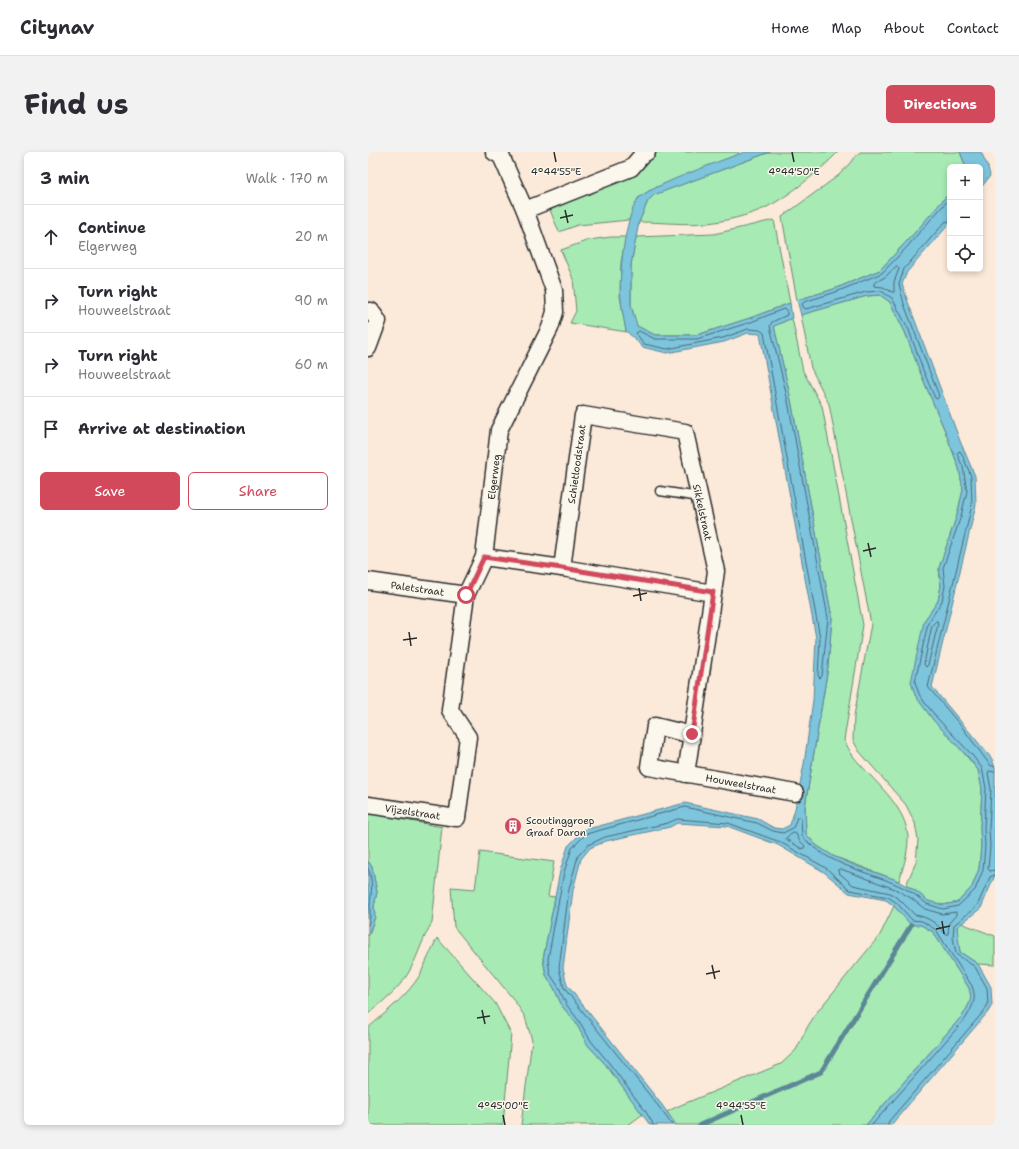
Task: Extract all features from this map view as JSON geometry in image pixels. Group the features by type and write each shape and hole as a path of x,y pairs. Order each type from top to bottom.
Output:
{"street":[{"name":"Elgerweg","path":"457,818 468,736 450,710 466,595 484,557 499,430 550,328 555,312 554,290 526,210 501,156 494,152"},
{"path":"526,210 631,168 646,152"},
{"path":"368,312 371,311 378,321 368,348"},
{"name":"Schietloodstraat","path":"562,568 583,415 685,432"},
{"name":"Sikkelstraat","path":"685,432 716,571 713,592"},
{"path":"484,557 713,592 686,774"},
{"name":"Paletstraat","path":"368,580 466,595"},
{"name":"Houweelstraat","path":"692,734 655,726 649,767 795,793"},
{"name":"Vijzelstraat","path":"368,805 457,818"}],"lane":[{"path":"660,491 700,497"}],"green space":[{"path":"658,152 738,152 739,154 652,189 638,198 629,220 578,225 559,232 550,210 636,174 646,157"},
{"path":"770,152 838,152 813,175 793,190 774,203 752,213 728,220 698,224 639,222 648,201 653,195"},
{"path":"860,152 960,152 965,164 947,164 947,195 880,270 834,289 797,300 782,217 839,175"},
{"path":"774,220 790,303 697,335 655,335 637,326 631,305 631,265 636,237 714,234"},
{"path":"611,237 626,237 621,262 620,296 627,332 570,323 576,311 573,279 561,250 589,240"},
{"path":"880,295 890,302 905,332 959,468 963,490 957,515 939,568 941,586 938,601 924,621 915,695 934,721 952,739 978,770 982,788 979,869 972,887 958,902 943,905 928,901 906,885 916,862 918,840 915,823 906,805 859,751 853,740 854,716 871,624 829,404 811,368 801,315 867,296"},
{"path":"792,318 803,371 822,406 863,625 844,740 853,756 888,794 902,816 906,827 908,844 899,881 833,856 816,845 806,834 805,807 828,667 832,618 791,400 774,326"},
{"path":"368,813 442,827 432,923 414,962 403,981 368,1014 368,937 375,917 374,907 377,892 372,867 368,861"},
{"path":"480,852 554,862 548,896 555,897 543,959 546,975 562,1006 576,1023 587,1044 606,1065 643,1114 628,1125 521,1125 532,1040 525,1017 514,1000 454,927 451,887 475,889"},
{"path":"894,906 911,924 921,925 933,932 969,988 970,999 969,1005 963,1015 866,1125 676,1125 667,1112 781,1064 796,1050 817,1012 880,935"},
{"path":"961,923 995,936 995,965 978,964 960,952 957,927"},
{"path":"437,938 495,1003 511,1034 503,1125 368,1125 368,1028 396,1003 415,983"}],"water":[{"path":"744,152 770,152 654,195 648,201 639,222 631,265 631,305 637,326 655,335 697,335 790,303 792,318 774,326 791,400 832,618 828,667 805,807 806,834 816,845 833,856 894,879 916,891 928,901 943,905 958,902 972,887 979,869 982,789 978,770 969,758 934,721 915,695 911,682 924,621 938,601 941,586 939,568 957,515 963,490 959,468 905,332 890,302 880,295 867,296 801,315 797,300 834,289 880,270 947,195 947,226 907,272 902,284 960,441 975,476 976,505 932,687 992,759 995,768 995,875 981,908 957,927 960,952 978,964 991,987 992,1005 988,1012 891,1125 866,1125 963,1015 969,1005 969,988 933,932 921,925 911,925 894,906 886,900 849,893 824,872 778,845 727,826 677,823 670,827 606,841 590,848 581,859 573,890 563,968 567,985 662,1105 676,1125 650,1125 606,1065 587,1044 576,1023 562,1006 546,975 543,959 560,871 568,846 584,830 685,803 758,819 774,828 782,829 790,825 795,809 804,764 813,700 816,638 760,334 748,333 724,342 667,353 642,347 626,331 623,316 620,290 622,263 626,233 633,207 638,199 644,194 705,167"},
{"path":"960,152 981,152 988,167 990,176 983,185 983,164 965,164"},
{"path":"368,861 372,867 377,892 374,907 375,917 368,936"}],"waterway":[{"path":"700,1125 821,1072 911,925"}],"place":[{"name":"Scoutinggroep Graaf Daron","path":"513,826"}],"route":[{"path":"466,595 484,557 713,592 692,734"}]}
